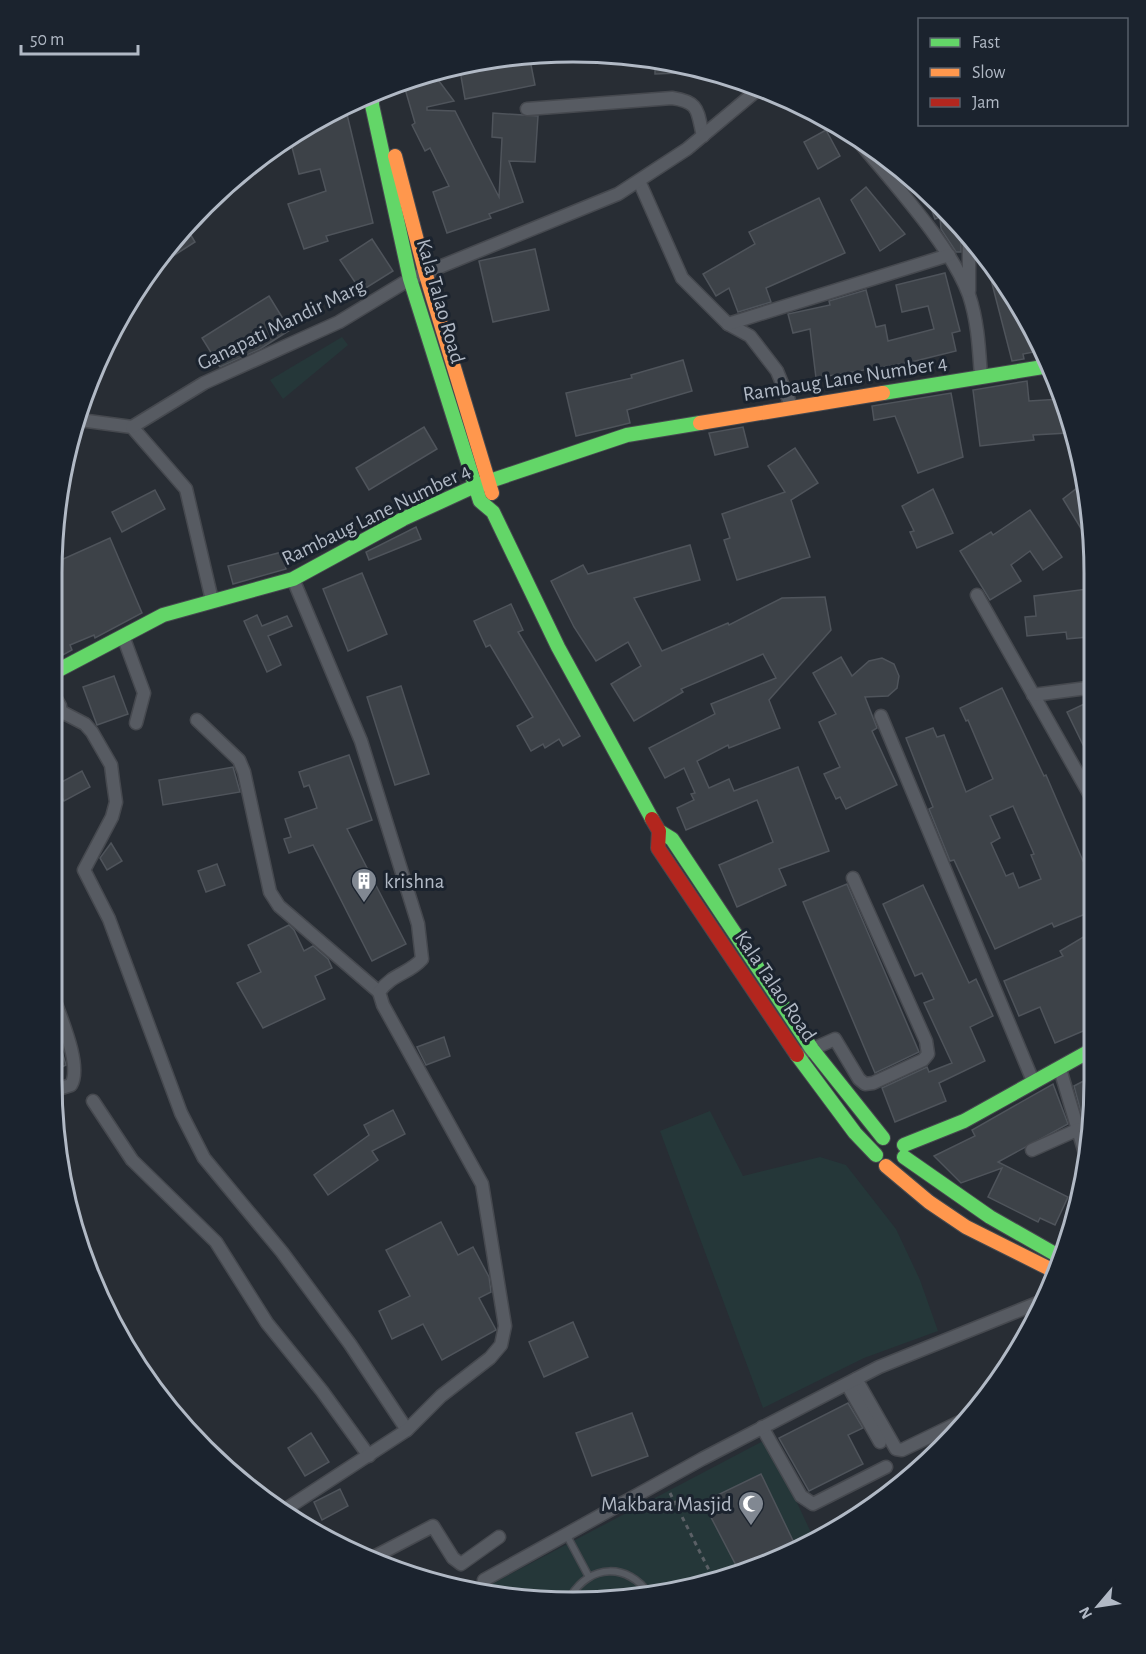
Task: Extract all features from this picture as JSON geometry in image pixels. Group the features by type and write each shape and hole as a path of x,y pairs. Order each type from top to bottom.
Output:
{"street":[{"name":"Ganapati Mandir Marg","path":"132,427 204,383 339,322 411,279 426,275 618,194 703,136 752,94"},
{"name":"Kala Talao Road","path":"384,97 385,116 482,485"},
{"path":"528,110 672,98 692,102 697,108 703,136"},
{"name":"Kala Talao Road","path":"372,102 411,279 482,485 494,498 493,512 558,647 659,831 672,839 812,1049 883,1138"},
{"path":"873,159 949,255 969,295"},
{"path":"639,181 682,278 690,289 728,324 750,336 777,371 792,408"},
{"path":"969,250 969,295 978,335 981,377"},
{"path":"728,324 949,255"},
{"name":"Rambaug Lane Number 4","path":"62,668 163,615 293,579 403,519 482,485 627,435 1041,367"},
{"path":"85,421 132,427 186,489 212,600"},
{"path":"293,579 361,741 418,924 422,959 417,965 388,979 379,992"},
{"path":"977,596 1084,785"},
{"path":"123,636 144,693 135,723"},
{"path":"1033,695 1084,688"},
{"path":"62,712 85,724 111,765 116,802 112,817 84,870 109,919 181,1113 204,1158 282,1252 350,1344 407,1430"},
{"path":"881,716 1033,1081"},
{"path":"197,720 239,760 244,772 266,881 279,906 379,992 383,1005 482,1184 505,1326 501,1345 490,1358 441,1396 407,1430 290,1507"},
{"name":"Kala Talao Road","path":"659,831 658,848 798,1056 855,1133 881,1160 929,1202 966,1227 1049,1268"},
{"path":"798,1056 835,1039 859,1079 866,1084 923,1060 928,1054 926,1041 853,878"},
{"path":"62,1025 76,1077 71,1085 62,1088"},
{"path":"1054,1253 990,1217 943,1184 904,1151 897,1138 883,1138 876,1146 881,1160 896,1165 904,1151 1084,1055"},
{"path":"1060,1069 1081,1137"},
{"path":"93,1101 132,1160 216,1242 267,1323 322,1391 369,1456"},
{"path":"1032,1150 1079,1129"},
{"path":"929,1202 943,1184"},
{"path":"484,1580 851,1381 1033,1305"},
{"path":"851,1381 896,1449 902,1450 950,1427"},
{"path":"851,1381 880,1442"},
{"path":"762,1428 801,1496 813,1504 886,1467"},
{"path":"378,1555 433,1526 453,1558 461,1564 499,1537"}],"lane":[{"path":"566,1534 589,1577"},
{"path":"573,1592 577,1586 589,1577 603,1572 629,1574 645,1587"}],"path":[{"path":"669,1491 711,1573"}],"shaded area":[{"path":"342,337 348,345 283,399 270,380"},
{"path":"710,1111 743,1176 820,1157 846,1165 896,1229 920,1280 938,1331 864,1358 763,1408 660,1131"},
{"path":"767,1439 811,1533 769,1554 673,1583 640,1588 573,1592 489,1585"}],"building":[{"path":"531,64 535,85 465,99 461,74"},
{"path":"655,68 681,73 655,74"},
{"path":"438,80 454,101 427,107 427,110 455,111 499,197 502,138 492,137 493,113 538,116 535,162 509,161 523,202 489,214 491,218 447,233 433,192 449,186 430,148 425,151 412,125 415,123 405,90"},
{"path":"347,114 373,223 326,236 328,241 304,249 288,204 326,191 320,169 299,174 292,146"},
{"path":"826,130 840,156 818,169 804,142"},
{"path":"866,187 905,234 880,251 851,200"},
{"path":"819,198 845,253 766,288 771,302 738,312 729,288 716,296 703,274 755,244 749,232"},
{"path":"931,207 935,211 961,240 961,252 956,252 941,229 940,217 935,219"},
{"path":"190,234 195,242 171,258"},
{"path":"372,239 393,271 361,291 340,260"},
{"path":"535,249 549,310 493,322 479,261"},
{"path":"945,273 960,331 952,333 956,351 907,363 816,378 810,329 793,333 788,314 830,305 829,301 866,290 876,327 885,325 888,341 934,329 928,306 902,312 896,285"},
{"path":"991,279 1016,317 1034,352 1023,354 1024,359 1012,361"},
{"path":"269,296 290,330 260,349 220,367 202,338"},
{"path":"683,360 692,391 627,410 630,423 576,436 566,393 632,378 631,375"},
{"path":"1027,381 1029,401 1054,399 1065,433 1033,435 1034,440 980,446 973,390"},
{"path":"951,393 963,457 918,473 895,416 874,420 872,406"},
{"path":"424,427 437,449 369,490 356,468"},
{"path":"743,427 748,447 715,455 709,433"},
{"path":"795,448 818,483 791,500 810,557 737,580 724,540 730,538 722,514 785,492 768,466"},
{"path":"1077,488 1082,530 1063,499"},
{"path":"933,489 953,533 917,548 910,532 914,531 902,506"},
{"path":"155,490 165,509 122,532 112,512"},
{"path":"1030,510 1062,557 1043,570 1030,551 1011,565 1021,581 990,600 960,551 991,532 993,535"},
{"path":"416,527 421,539 369,560 366,552"},
{"path":"110,538 142,613 95,638 94,635 70,645 72,650 62,655 62,573 62,559"},
{"path":"690,545 700,580 634,598 662,651 728,623 729,625 782,598 825,597 831,630 769,700 780,728 729,748 728,745 697,761 709,788 729,779 734,791 798,767 829,851 779,869 786,885 737,907 719,865 773,842 757,800 686,830 677,808 694,800 691,794 695,793 684,768 665,778 649,748 715,714 711,704 776,678 763,654 681,689 683,692 634,721 611,684 641,666 628,642 596,661 574,627 551,581 583,565 588,574"},
{"path":"282,552 286,569 233,584 228,566"},
{"path":"362,573 387,634 348,651 323,589"},
{"path":"1084,589 1084,637 1067,639 1066,632 1027,636 1025,617 1036,616 1034,596"},
{"path":"511,604 523,630 518,632 580,736 563,746 559,739 545,748 543,744 531,751 517,726 533,717 490,645 486,647 474,621"},
{"path":"257,615 262,626 287,616 292,626 268,636 281,665 267,672 244,621"},
{"path":"841,657 852,676 869,661 882,658 894,664 899,676 897,688 888,696 865,697 877,728 872,731 897,785 846,809 840,797 836,799 824,774 840,767 819,722 836,714 813,673"},
{"path":"114,676 128,714 97,725 83,687"},
{"path":"401,686 429,774 395,785 367,697"},
{"path":"1002,688 1044,776 1046,775 1084,861 1084,915 1054,927 1052,923 995,949 954,860 950,861 929,809 933,807 906,738 933,728 937,737 944,735 966,792 993,779 968,720 966,721 960,708","holes":["1013,806 1034,854 1031,855 1041,879 1019,888 1013,873 1006,876 991,843 1000,838 990,816"]},
{"path":"1084,704 1084,747 1067,712"},
{"path":"349,755 372,820 347,829 406,944 372,961 313,845 289,853 284,839 291,837 285,819 317,808 309,785 304,787 299,772"},
{"path":"233,767 240,792 163,805 159,780"},
{"path":"82,771 90,787 64,801 62,782"},
{"path":"111,843 122,861 107,870 100,858"},
{"path":"217,864 225,885 206,892 198,871"},
{"path":"847,884 919,1052 875,1073 803,902"},
{"path":"923,885 969,983 976,979 993,1016 970,1027 985,1061 939,1083 946,1101 895,1122 882,1088 927,1067 929,1072 952,1063 924,1003 934,999 922,973 915,976 883,904"},
{"path":"289,925 294,930 304,951 313,946 328,959 332,968 315,976 325,999 263,1028 237,983 261,972 248,945"},
{"path":"1084,937 1084,1031 1055,1043 1040,1007 1019,1016 1004,981 1063,956 1060,951"},
{"path":"444,1037 450,1056 426,1065 417,1047"},
{"path":"62,1051 66,1065 62,1067"},
{"path":"1084,1081 1082,1116 1074,1086"},
{"path":"1053,1084 1068,1124 998,1162 1068,1197 1055,1225 1040,1218 1038,1222 988,1197 1002,1168 961,1183 934,1156 975,1136 972,1130"},
{"path":"393,1110 405,1134 372,1151 378,1160 328,1195 314,1175 369,1135 364,1125"},
{"path":"441,1222 458,1255 473,1247 489,1277 491,1292 479,1298 496,1330 442,1360 423,1324 392,1339 379,1311 410,1296 386,1250"},
{"path":"573,1322 588,1357 544,1377 529,1342"},
{"path":"848,1403 863,1428 848,1435 863,1464 809,1491 779,1438"},
{"path":"632,1413 648,1456 592,1476 576,1433"},
{"path":"311,1433 329,1462 305,1476 288,1448"},
{"name":"Makbara Masjid","path":"761,1474 794,1542 736,1565 703,1502"},
{"path":"340,1489 348,1506 322,1520 314,1502"}],"traffic: fast":[{"path":"372,102 410,279 480,501 493,512 558,647 652,819"},
{"path":"883,393 1041,367"},
{"path":"62,668 163,615 293,579 403,519 475,486 627,435 700,423"},
{"path":"659,831 672,839 812,1049 883,1138"},
{"path":"904,1145 964,1121 1084,1054"},
{"path":"797,1055 855,1133 876,1155"},
{"path":"904,1157 990,1217 1054,1253"}],"traffic: slow":[{"path":"395,156 426,275 492,493"},
{"path":"700,423 883,393"},
{"path":"886,1166 929,1202 966,1227 1049,1268"}],"traffic: jam":[{"path":"652,819 659,831 658,848 797,1055"}],"place":[{"name":"krishna","path":"364,904"},
{"name":"Makbara Masjid","path":"751,1527"}]}
